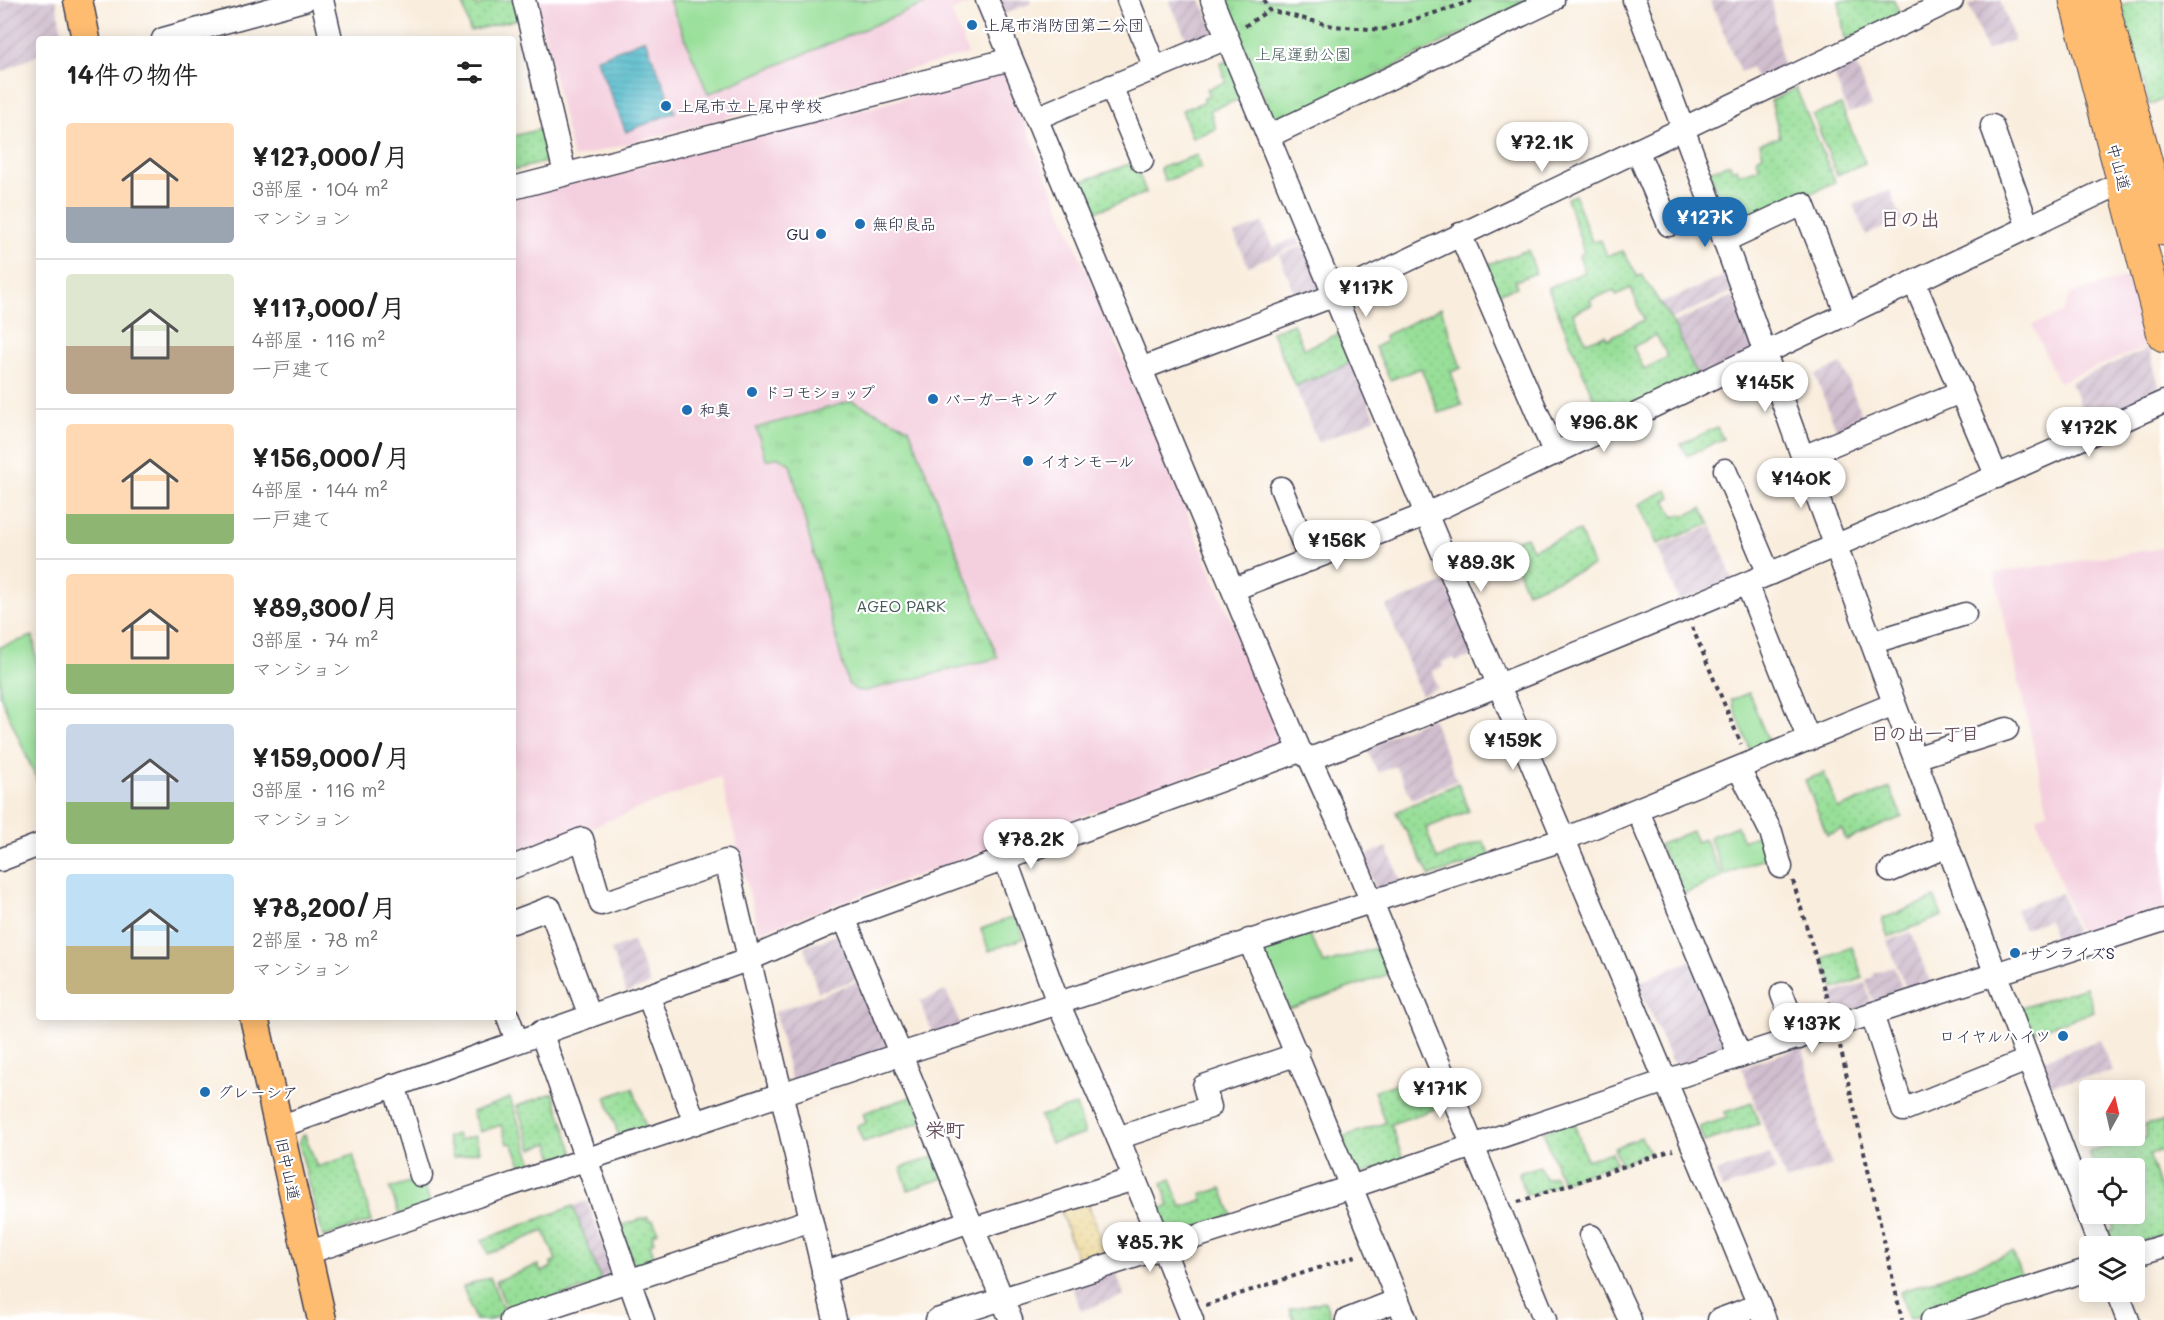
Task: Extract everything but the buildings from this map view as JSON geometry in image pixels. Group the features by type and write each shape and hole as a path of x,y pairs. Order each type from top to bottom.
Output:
{"highway":[{"name":"中山道","path":"2076,0 2145,172 2164,229"},
{"name":"中山道","path":"2101,0 2145,172 2164,335"}],"main road":[{"path":"78,0 85,36"},
{"name":"旧中山道","path":"256,1020 322,1320"}],"street":[{"path":"183,36 210,32 304,0"},
{"path":"322,0 330,36"},
{"path":"524,0 565,174"},
{"path":"987,0 1234,589 1372,903 1501,1208 1545,1320"},
{"path":"1128,0 1155,68"},
{"path":"1212,0 1425,515 1500,687 1562,840 1762,1313 1719,1320"},
{"path":"1269,136 1553,0"},
{"path":"1634,0 1684,128 1803,458 1874,642 1894,705 2027,1060 2096,1236"},
{"path":"1143,368 1335,295 1952,0"},
{"path":"1036,118 1227,38"},
{"path":"516,187 1011,59"},
{"path":"1111,86 1142,161"},
{"path":"1992,126 2028,227"},
{"path":"1637,150 1669,225"},
{"path":"1234,589 1425,515 2145,172"},
{"path":"1724,241 1803,204 1847,315"},
{"path":"1460,234 1555,454"},
{"path":"1914,282 1996,477"},
{"path":"1803,458 1960,392"},
{"path":"279,1127 750,959 844,918 1005,858 1500,687 1837,546 2164,402"},
{"path":"1725,470 1769,574"},
{"path":"1281,488 1310,560"},
{"path":"1747,584 1809,740"},
{"path":"1874,642 1965,614"},
{"path":"307,1253 901,1054 1562,840 1894,705"},
{"path":"1915,758 2007,729"},
{"path":"1744,766 1772,832 1781,867"},
{"path":"1638,811 1740,1056"},
{"path":"516,866 582,839 601,904 726,861 783,1093 835,1320"},
{"path":"0,860 36,846"},
{"path":"1890,871 1947,846"},
{"path":"1005,858 1058,1003 1118,1138 1190,1315"},
{"path":"516,921 550,908 590,1016"},
{"path":"844,918 1007,1310"},
{"path":"937,1320 1007,1310 1162,1248 1740,1056 2164,920"},
{"path":"1249,940 1402,1310 1347,1320"},
{"path":"1782,994 1799,1038"},
{"path":"648,995 695,1123"},
{"path":"1872,1014 1903,1110 2027,1060"},
{"path":"509,1020 517,1041"},
{"path":"540,1032 643,1320"},
{"path":"1118,1138 1210,1107 1204,1086 1298,1054"},
{"path":"394,1085 421,1175"},
{"path":"824,1273 972,1225 1134,1179"},
{"path":"511,1320 811,1220"},
{"path":"1591,1236 1630,1320"},
{"path":"2145,1252 2164,1246"},
{"path":"1932,1320 2079,1273"},
{"path":"2121,1302 2128,1320"}],"path":[{"path":"1264,0 1269,10"},
{"path":"1227,38 1269,10 1333,26 1381,30 1474,0"},
{"path":"1685,609 1744,766"},
{"path":"1781,867 1788,867 1791,873 1836,1025 1902,1320"},
{"path":"1501,1208 1690,1144"},
{"path":"1190,1315 1376,1247"}],"shaded area":[{"path":"0,0 56,0 62,36 36,36 36,55 0,73"},
{"name":"上尾市立上尾中学校","path":"536,0 978,1 951,11 968,54 573,158"},
{"path":"995,0 1030,0 1031,3 1001,15"},
{"path":"1169,0 1200,0 1215,32 1189,44"},
{"path":"1710,0 1771,0 1783,68 1757,80 1751,67 1740,72"},
{"path":"1983,0 2000,0 2014,40 1986,50 1969,5"},
{"path":"1854,60 1872,106 1848,113 1833,71"},
{"path":"1004,73 1283,744 759,932 720,777 516,857 516,198"},
{"path":"1890,190 1902,220 1866,235 1853,205"},
{"path":"1262,223 1273,247 1298,237 1301,244 1248,266 1234,234"},
{"path":"1303,246 1321,287 1296,297 1279,255"},
{"path":"1729,274 1736,290 1669,320 1661,303"},
{"path":"2127,277 2149,346 2058,382 2032,325 2063,313 2070,294"},
{"path":"1733,296 1758,351 1698,378 1673,323"},
{"path":"2149,348 2161,394 2088,425 2071,382"},
{"path":"1350,363 1376,418 1318,443 1295,386"},
{"path":"1842,364 1865,423 1838,434 1815,375"},
{"path":"1712,526 1733,580 1679,601 1658,547"},
{"path":"2164,548 2164,909 2081,937 2036,817 2048,811 1994,573"},
{"path":"1445,582 1474,655 1456,662 1454,658 1442,662 1443,667 1432,671 1438,688 1421,695 1386,606"},
{"path":"1432,718 1457,780 1412,799 1395,766 1378,773 1365,746"},
{"path":"1387,847 1402,884 1377,893 1363,856"},
{"path":"2062,893 2077,937 2056,944 2048,920 2023,929 2016,909"},
{"path":"1911,932 1931,984 1908,993 1887,941"},
{"path":"842,933 862,978 818,992 804,947"},
{"path":"633,941 650,984 626,993 611,950"},
{"path":"1692,960 1731,1052 1683,1068 1671,1061 1638,983"},
{"path":"1894,966 1905,996 1875,1006 1866,980 1874,977 1873,974"},
{"path":"862,980 893,1050 792,1084 775,1012"},
{"path":"1865,983 1872,1005 1838,1016 1831,994"},
{"path":"946,991 962,1028 934,1037 920,1001"},
{"path":"2100,1040 2113,1072 2045,1086 2036,1062"},
{"path":"1803,1047 1824,1145 1832,1165 1786,1181 1741,1067"},
{"path":"1770,1154 1776,1171 1722,1189 1716,1172"},
{"path":"587,1201 616,1278 602,1283 573,1206"},
{"path":"1116,1272 1124,1295 1081,1311 1072,1287"}],"green space":[{"path":"493,0 514,0 519,19 470,31 463,4 474,2 476,6"},
{"path":"669,0 934,0 708,94"},
{"name":"上尾運動公園","path":"1224,0 1529,0 1275,125"},
{"path":"1839,0 1894,0 1901,17 1845,39"},
{"path":"2142,0 2164,0 2164,99 2150,105 2122,6"},
{"path":"1230,60 1243,98 1210,110 1216,129 1192,138 1182,110 1204,102 1204,98 1210,96 1207,89 1226,82 1220,64"},
{"path":"1796,88 1835,182 1735,229 1728,225 1709,171 1730,164 1732,170 1737,168 1739,174 1759,168 1757,158 1763,155 1760,143 1780,137 1771,101"},
{"path":"1841,105 1865,163 1837,175 1813,115"},
{"path":"541,129 550,161 516,169 516,135"},
{"path":"1197,155 1201,168 1165,181 1160,168"},
{"path":"1135,162 1146,193 1091,213 1080,182"},
{"path":"1575,195 1592,242 1601,240 1607,256 1623,251 1638,277 1642,275 1673,323 1698,378 1603,421 1548,288 1585,272 1579,256 1584,252 1567,198","holes":["1631,288 1644,320 1607,339 1605,335 1586,342 1573,313 1592,305 1590,300 1614,290 1616,295","1656,335 1668,357 1644,369 1633,347"]},
{"path":"1528,250 1536,273 1515,281 1517,287 1496,294 1486,265"},
{"path":"1441,308 1461,368 1451,372 1462,405 1439,413 1421,368 1390,380 1375,347 1385,342 1384,336"},
{"path":"1293,323 1304,349 1338,334 1350,363 1295,386 1272,332"},
{"name":"AGEO PARK","path":"852,401 909,428 998,658 865,691 856,690 848,684 790,464 779,457 766,460 756,428"},
{"path":"1717,427 1723,439 1687,456 1681,444"},
{"path":"1667,490 1671,498 1665,500 1674,517 1682,514 1684,516 1702,508 1710,524 1657,544 1639,504"},
{"path":"1580,531 1593,566 1527,592 1507,544 1526,537 1532,549"},
{"path":"33,636 36,657 36,778 0,695 0,647"},
{"path":"1749,693 1770,746 1752,754 1731,700"},
{"path":"1824,773 1838,809 1890,788 1902,817 1846,840 1842,829 1827,835 1805,780"},
{"path":"1458,783 1469,811 1426,828 1437,859 1483,841 1491,857 1430,876 1396,812"},
{"path":"1737,826 1743,841 1758,835 1767,857 1724,875 1709,837"},
{"path":"1692,831 1697,842 1704,839 1722,877 1682,895 1659,845"},
{"path":"1935,898 1942,916 1888,937 1882,919"},
{"path":"1016,916 1024,938 989,951 981,929"},
{"path":"1307,930 1324,964 1379,947 1389,974 1289,1009 1259,948"},
{"path":"1852,947 1863,978 1834,989 1823,958"},
{"path":"2086,987 2094,1012 2026,1034 2018,1009"},
{"path":"1435,1071 1447,1105 1391,1124 1403,1160 1353,1177 1339,1138 1385,1123 1374,1091"},
{"path":"633,1088 647,1131 620,1140 606,1097"},
{"path":"553,1093 574,1154 555,1161 549,1143 532,1149 517,1106"},
{"path":"914,1096 923,1122 863,1142 857,1126 866,1123 863,1113"},
{"path":"510,1098 535,1170 525,1174 512,1143 507,1144 501,1125 480,1132 472,1112"},
{"path":"1752,1103 1759,1124 1704,1142 1699,1127 1727,1118 1725,1112"},
{"path":"1076,1105 1085,1134 1051,1143 1040,1116"},
{"path":"1573,1121 1587,1160 1612,1152 1616,1163 1562,1182 1543,1131"},
{"path":"2164,1121 2164,1150 2149,1154 2164,1203 2164,1235 2145,1240 2145,1236 2101,1236 2114,1230 2112,1224 2145,1224 2145,1158 2091,1158 2089,1152 2112,1146 2145,1146 2145,1138 2147,1137 2145,1125"},
{"path":"457,1134 459,1140 475,1136 480,1151 453,1158 447,1137"},
{"path":"305,1135 317,1167 353,1155 372,1221 323,1237 299,1144 302,1136"},
{"path":"1641,1137 1649,1152 1621,1164 1614,1148"},
{"path":"936,1156 944,1178 908,1190 901,1168"},
{"path":"1540,1166 1545,1179 1555,1176 1558,1185 1526,1196 1519,1173"},
{"path":"422,1178 431,1205 399,1215 390,1188"},
{"path":"1171,1179 1181,1207 1203,1200 1201,1195 1222,1188 1232,1215 1164,1238 1154,1211 1169,1206 1162,1183"},
{"path":"573,1206 602,1283 508,1312 496,1281 538,1265 541,1272 552,1267 551,1263 556,1260 544,1231 488,1254 482,1240"},
{"path":"648,1217 649,1221 653,1220 658,1232 652,1234 654,1242 650,1244 656,1262 644,1266 633,1264 620,1226"},
{"path":"2013,1252 2022,1279 1909,1319 1900,1292"},
{"path":"490,1277 505,1314 490,1320 475,1320 463,1287"},
{"path":"1325,1301 1331,1320 1294,1320 1290,1309"}],"sand":[{"path":"1087,1201 1107,1256 1080,1266 1060,1210"}],"water":[{"path":"645,39 675,112 626,132 596,59"}],"place":[{"name":"上尾市消防団第二分団","path":"972,25"},
{"name":"上尾市立上尾中学校","path":"666,106"},
{"name":"無印良品","path":"860,224"},
{"name":"GU","path":"821,234"},
{"name":"ドコモショップ","path":"752,392"},
{"name":"バーガーキング","path":"933,399"},
{"name":"和真","path":"687,410"},
{"name":"イオンモール","path":"1028,461"},
{"name":"サンライズS","path":"2015,953"},
{"name":"ロイヤルハイツ","path":"2063,1036"},
{"name":"グレーシア","path":"205,1092"}],"district":[{"name":"日の出","path":"1910,219"},
{"name":"日の出一丁目","path":"1925,734"},
{"name":"栄町","path":"945,1130"}]}
